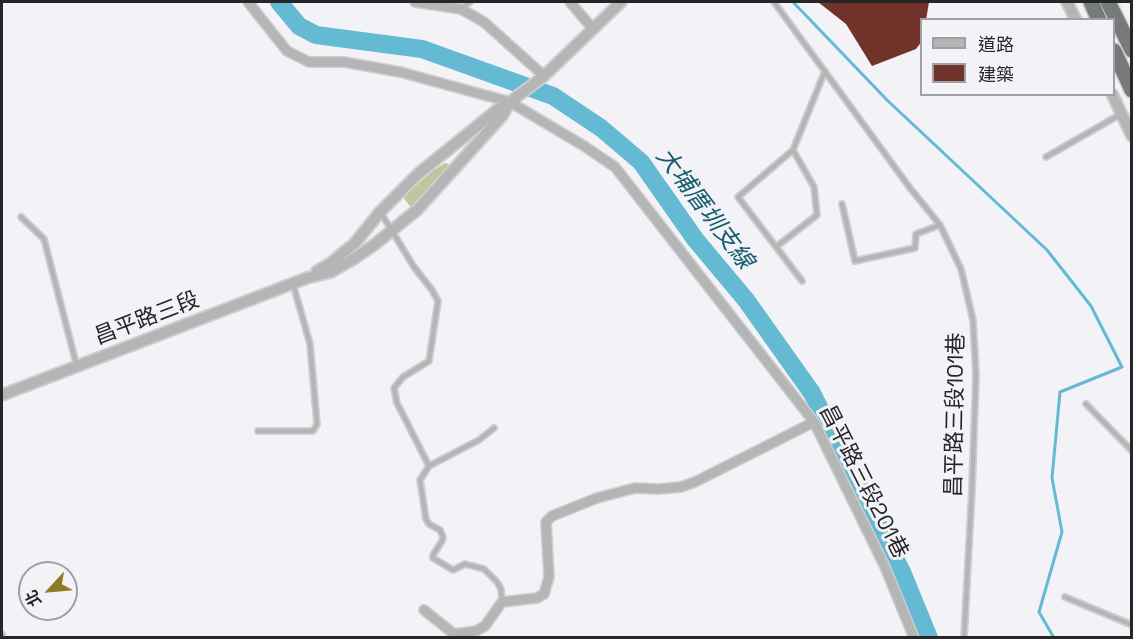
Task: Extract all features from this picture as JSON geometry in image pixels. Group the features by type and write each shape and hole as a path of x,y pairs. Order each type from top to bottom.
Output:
{"highway":[{"path":"1091,2 1098,18"},
{"path":"1108,2 1131,51"},
{"path":"1115,55 1131,90"}],"street":[{"name":"昌平路三段201巷","path":"248,2 287,51 309,62 344,62 400,72 510,102 584,146 615,168 814,422 885,567 914,638"},
{"path":"415,2 461,9 484,22 544,76"},
{"path":"570,2 593,29"},
{"name":"昌平路三段","path":"2,394 293,284 331,263 355,243 380,212 418,174 497,110 544,76 621,2"},
{"path":"1067,2 1075,18"},
{"path":"1113,96 1131,136"},
{"name":"昌平路三段","path":"307,278 331,272 352,260 417,210 502,116 510,102"},
{"path":"424,610 454,634 485,626 502,602 537,598 544,594 549,577 546,522 552,516 597,498 635,488 681,487 695,482 814,422"}],"lane":[{"path":"461,9 470,2"},
{"name":"昌平路三段101巷","path":"774,2 939,225 961,269 973,320 975,375 964,638"},
{"path":"802,281 738,197 793,150 825,72"},
{"path":"1046,157 1121,114"},
{"path":"777,247 817,215 814,188 793,150"},
{"path":"842,204 855,261 915,248 916,234 939,225"},
{"path":"380,212 438,301 429,361 403,378 394,388 397,403 429,466"},
{"path":"21,217 44,239 77,367"},
{"path":"258,431 313,431 317,424 310,344 293,284"},
{"path":"1086,404 1131,452"},
{"path":"494,428 479,440 429,466 420,480 426,507 426,519 429,524 440,530 443,537 433,558 453,570 465,564 484,569 497,582 501,590 502,602"},
{"path":"1065,597 1131,626"}],"green space":[{"path":"445,163 449,164 448,168 412,209 403,197"}],"building":[{"path":"818,2 929,2 926,18 920,18 920,44 916,49 872,66 846,24"}],"waterway":[{"name":"大埔厝圳支線","path":"279,2 299,26 316,35 422,49 553,96 601,128 641,162 695,239 746,300 812,393 902,572 929,638"},
{"path":"793,2 887,100 1047,250 1091,306 1122,367 1060,392 1052,478 1062,532 1039,612 1054,638"}]}
